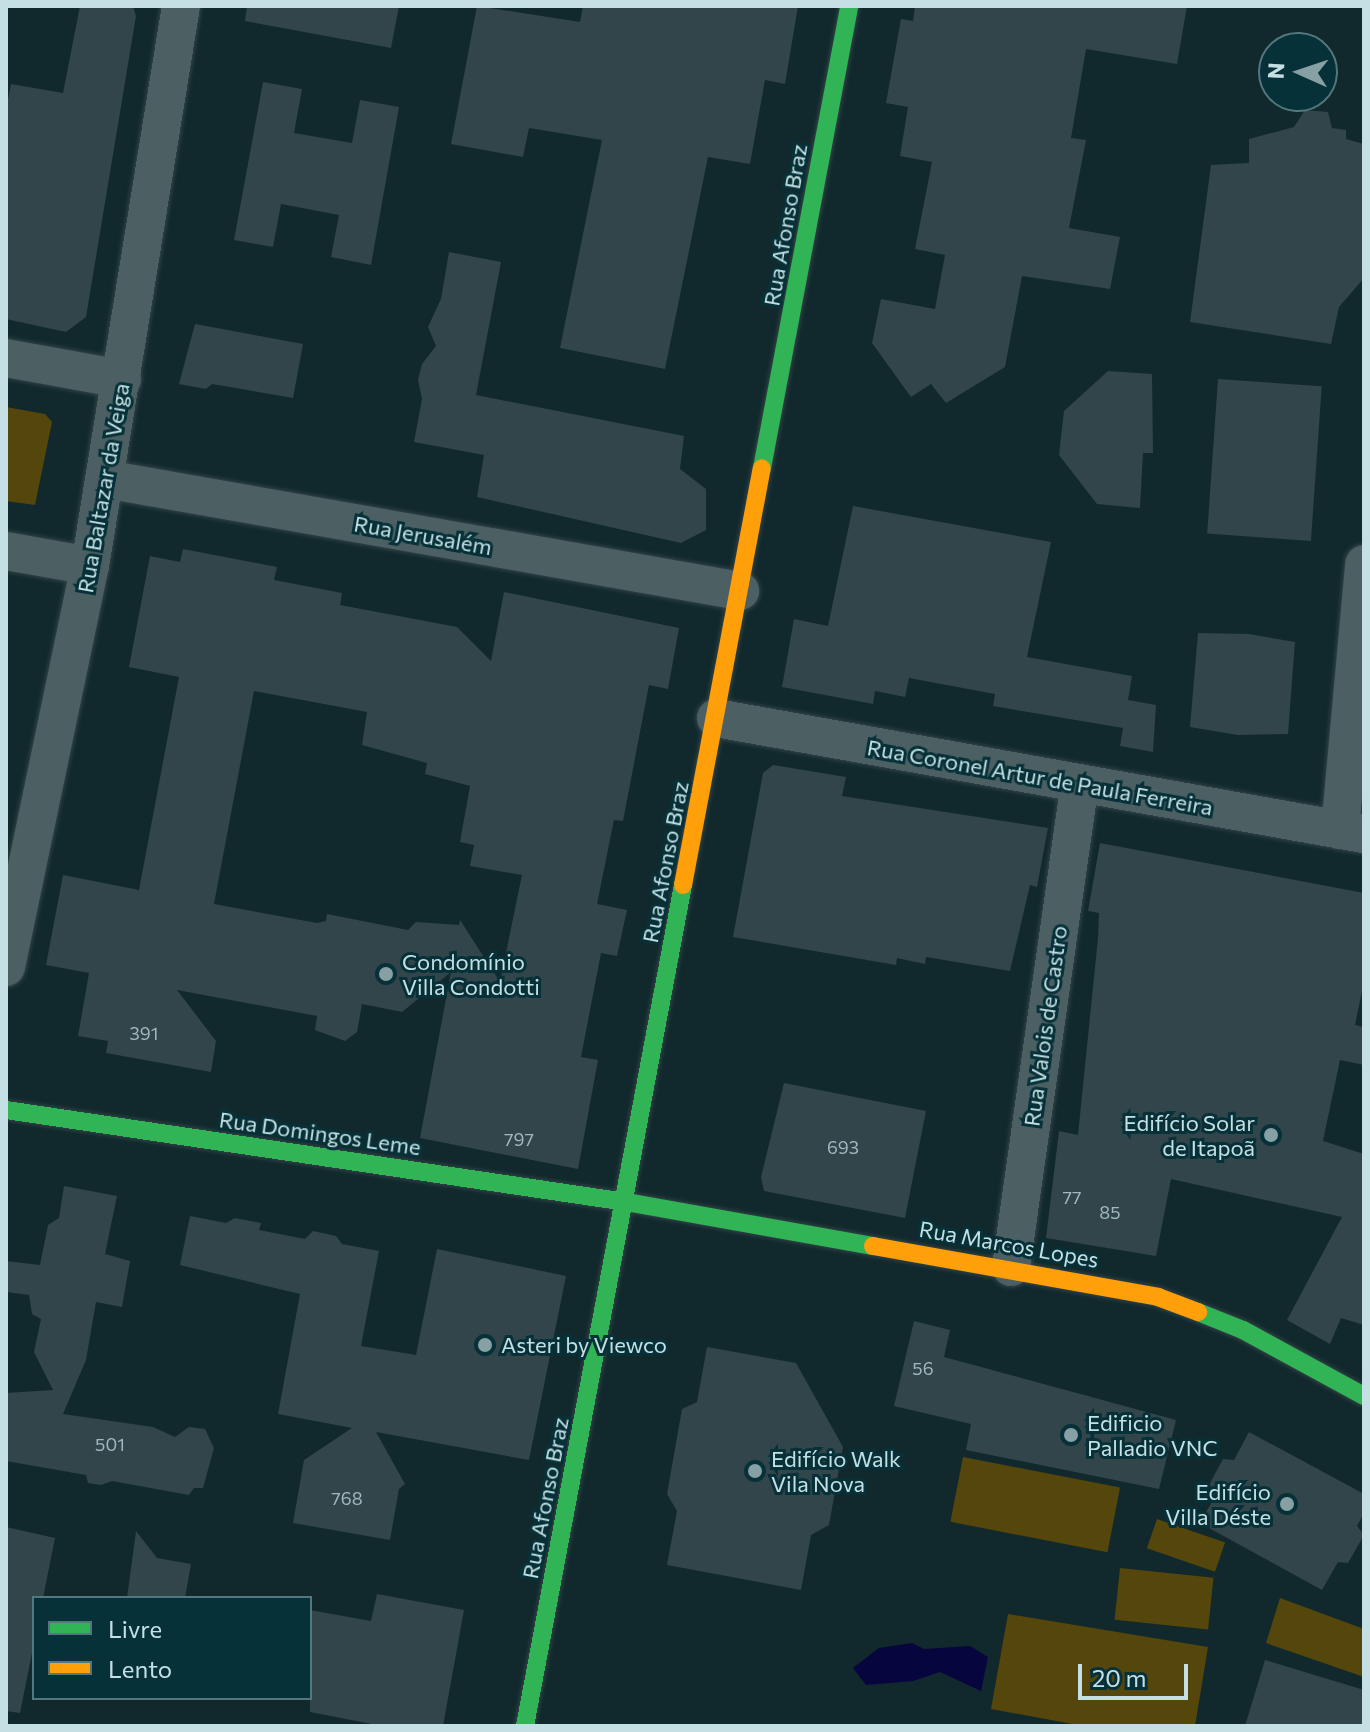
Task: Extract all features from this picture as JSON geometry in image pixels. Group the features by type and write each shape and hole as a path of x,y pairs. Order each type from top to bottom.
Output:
{"street":[{"name":"Rua Baltazar da Veiga","path":"6,967 90,566 181,6"},
{"name":"Rua Afonso Braz","path":"525,1726 849,6"},
{"path":"6,358 122,379"},
{"name":"Rua Jerusalém","path":"105,479 740,591"},
{"path":"6,551 90,566"},
{"path":"1352,832 1364,564"},
{"name":"Rua Coronel Artur de Paula Ferreira","path":"716,718 1352,832"},
{"name":"Rua Valois de Castro","path":"1011,1267 1080,785"},
{"name":"Rua Domingos Leme","path":"6,1110 626,1202"},
{"name":"Rua Marcos Lopes","path":"626,1202 1011,1267 1158,1297 1243,1330 1364,1396"}],"shaded area":[{"path":"6,407 45,414 52,422 35,505 6,501"},
{"path":"963,1457 1120,1488 1107,1552 950,1522"},
{"path":"1157,1519 1225,1542 1215,1572 1147,1548"},
{"path":"1120,1568 1213,1578 1208,1630 1115,1620"},
{"path":"1280,1598 1364,1629 1364,1677 1266,1643"},
{"path":"1008,1614 1208,1647 1195,1726 1083,1726 991,1709"},
{"path":"912,1643 924,1649 970,1646 988,1657 981,1691 940,1672 913,1681 866,1685 853,1668 879,1648"}],"building":[{"path":"80,6 133,6 136,16 86,317 66,332 6,319 6,110 11,84 63,93"},
{"path":"247,6 399,6 391,48 245,21"},
{"path":"477,6 580,22 583,6 798,6 785,84 765,80 750,164 708,157 665,369 560,348 602,140 529,128 523,157 451,144"},
{"path":"915,6 1187,6 1177,64 1086,49 1071,138 1086,140 1069,228 1120,237 1110,289 1022,276 1005,367 946,403 931,384 911,397 872,343 881,299 935,309 945,255 915,249 932,162 900,156 908,107 886,103 901,19 913,21"},
{"path":"263,82 302,89 294,133 352,143 360,100 399,107 371,265 331,257 339,215 281,204 273,247 234,240"},
{"path":"1304,112 1328,112 1332,128 1346,130 1346,139 1364,144 1364,278 1339,307 1331,344 1190,322 1211,165 1249,163 1249,139 1294,127"},
{"path":"449,252 501,262 476,395 684,436 680,469 706,489 706,530 681,543 477,497 484,455 414,442 422,399 418,380 422,364 436,346 428,327 441,299"},
{"path":"195,324 303,344 293,398 212,384 206,389 179,384"},
{"path":"1108,371 1152,374 1153,453 1143,453 1140,508 1097,504 1059,455 1064,411"},
{"path":"1218,379 1322,386 1311,541 1207,534"},
{"path":"853,506 1051,542 1027,657 1132,676 1128,700 1156,705 1153,752 1120,746 1123,728 993,706 995,694 909,678 905,697 875,691 873,704 782,687 794,619 828,626"},
{"path":"183,549 277,567 274,580 342,593 340,605 457,627 491,661 504,592 679,628 668,689 649,685 623,821 614,820 597,904 627,910 617,956 601,953 581,1057 598,1060 578,1169 420,1138 451,972 402,1012 362,1004 357,1032 345,1041 315,1030 317,1016 177,990 216,1041 211,1072 106,1053 108,1041 78,1036 89,973 46,965 63,875 139,890 179,677 129,667 150,556 180,562","holes":["254,691 367,712 362,745 427,763 425,774 470,786 460,842 474,845 470,866 522,875 500,982 460,920 459,925 416,922 408,930 327,914 326,921 317,923 214,904"]},
{"path":"1198,633 1249,634 1295,642 1288,734 1238,735 1190,727"},
{"path":"773,765 846,777 842,796 1048,828 1037,887 1030,885 1010,971 926,957 925,964 897,958 896,965 733,937 763,773"},
{"path":"1100,843 1364,893 1364,982 1355,1025 1364,1027 1364,1065 1340,1060 1323,1141 1364,1154 1364,1325 1341,1318 1330,1344 1287,1320 1342,1217 1171,1179 1156,1256 1046,1238 1059,1131 1078,1135 1098,938 1099,913 1088,911"},
{"path":"784,1083 926,1111 905,1218 764,1191 761,1177"},
{"path":"64,1186 117,1196 105,1254 130,1261 122,1307 96,1302 86,1360 63,1414 153,1427 175,1437 189,1427 205,1429 214,1448 203,1488 194,1488 189,1495 112,1481 101,1485 88,1483 86,1475 6,1461 6,1393 53,1390 34,1352 41,1319 32,1314 29,1295 6,1292 6,1261 40,1265 48,1225 59,1218"},
{"name":"Asteri by Viewco","path":"190,1216 226,1223 235,1218 261,1223 259,1230 305,1239 313,1231 336,1236 342,1244 379,1251 361,1346 416,1355 437,1249 566,1276 529,1460 376,1432 405,1484 399,1489 390,1540 293,1523 304,1460 352,1428 278,1414 300,1294 180,1265"},
{"name":"Edificio Palladio VNC","path":"914,1321 950,1330 944,1357 1176,1420 1159,1489 966,1450 971,1424 894,1406"},
{"name":"Edifício Walk Vila Nova","path":"707,1347 796,1363 843,1447 829,1525 811,1535 801,1590 667,1565 677,1511 667,1494 682,1409 697,1402"},
{"name":"Edifício Villa Déste","path":"1249,1432 1364,1494 1364,1513 1357,1526 1364,1535 1348,1563 1338,1562 1322,1590 1200,1523 1213,1500 1202,1498 1223,1459 1234,1460"},
{"path":"6,1527 55,1538 43,1596 32,1596 32,1653 20,1713 6,1711"},
{"path":"136,1531 157,1558 191,1564 185,1596 127,1596"},
{"path":"377,1594 464,1610 443,1726 382,1726 310,1712 312,1610 371,1621"},
{"path":"1265,1660 1364,1690 1364,1726 1245,1726"}],"traffic: fast":[{"path":"762,468 849,6"},
{"path":"525,1726 683,885"},
{"path":"6,1110 626,1202 873,1246"},
{"path":"1198,1312 1243,1330 1364,1396"}],"traffic: slow":[{"path":"683,885 762,468"},
{"path":"873,1246 1158,1297 1198,1312"}],"place":[{"name":"Condomínio Villa Condotti","path":"386,974"},
{"name":"Edifício Solar de Itapoã","path":"1271,1135"},
{"name":"Asteri by Viewco","path":"485,1345"},
{"name":"Edificio Palladio VNC","path":"1071,1435"},
{"name":"Edifício Walk Vila Nova","path":"755,1471"},
{"name":"Edifício Villa Déste","path":"1287,1504"}]}
